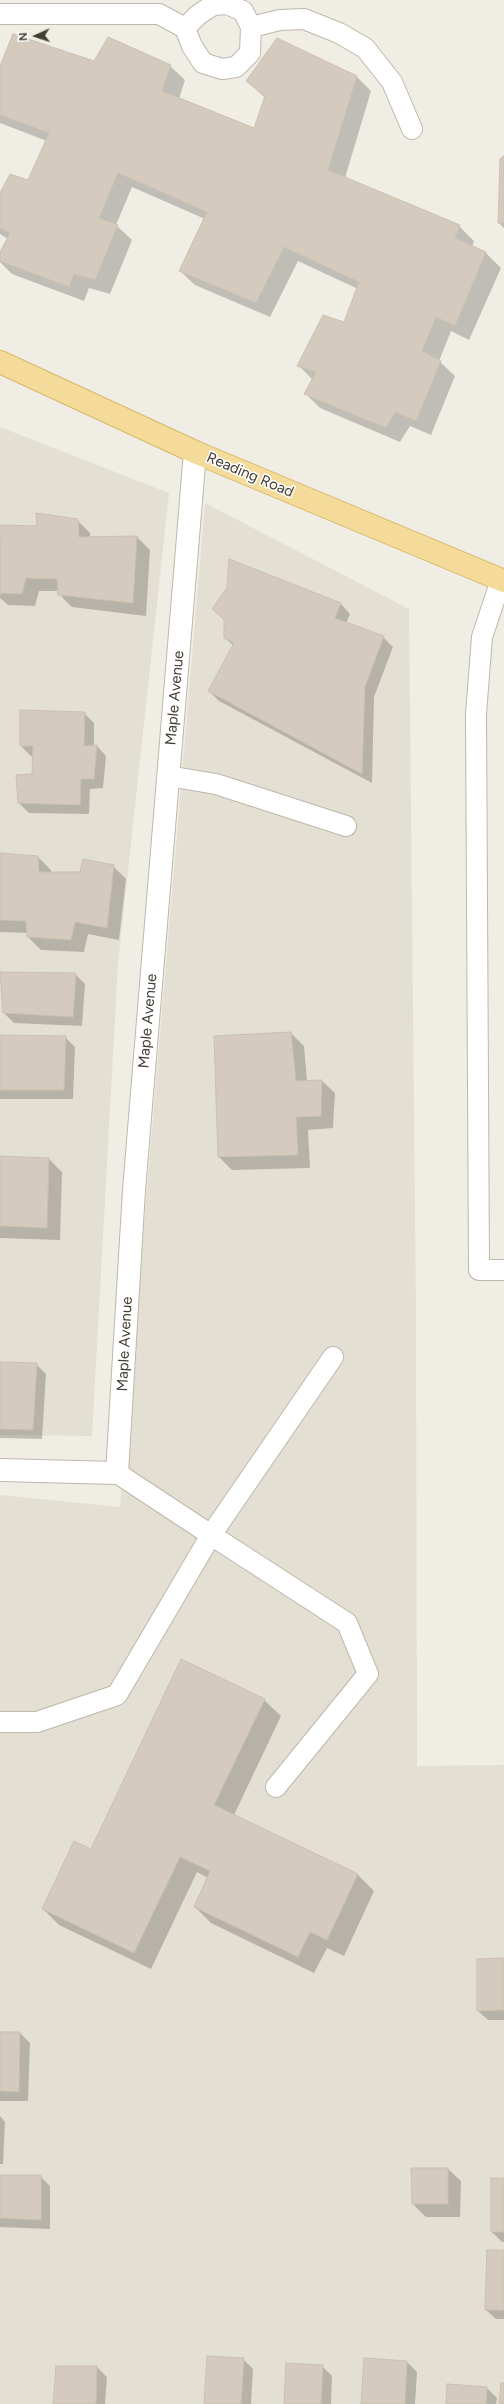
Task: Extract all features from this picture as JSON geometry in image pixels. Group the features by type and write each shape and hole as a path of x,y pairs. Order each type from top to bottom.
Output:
{"main road":[{"name":"Reading Road","path":"0,362 195,452 503,580"}],"street":[{"name":"Maple Avenue","path":"117,1474 134,1190 195,452"},
{"path":"0,1470 117,1474"}],"lane":[{"path":"0,14 159,14 185,28 192,46 203,63 222,69 236,66 250,53 251,27 243,11 227,4 213,5 198,15 185,28"},
{"path":"251,27 280,20 304,19 339,33 365,48 392,82 412,129"},
{"path":"503,580 482,637 476,722 479,1270 504,1270"},
{"path":"168,776 216,784 346,826"},
{"path":"0,1722 37,1722 117,1695 211,1535 333,1357"},
{"path":"117,1474 347,1623 368,1674 276,1787"}],"shaded area":[{"path":"0,427 169,493 118,963 92,1436 0,1435"},
{"path":"205,503 409,609 416,1310 417,1766 504,1765 504,2404 0,2404 0,1495 120,1507"}],"building":[{"path":"13,34 94,61 108,37 171,65 162,91 254,128 265,96 246,81 277,38 357,76 328,170 460,225 455,238 486,252 455,326 436,317 422,351 441,361 416,421 395,412 386,428 304,394 316,372 297,366 323,315 344,322 359,282 284,247 256,303 179,271 207,212 118,173 99,218 118,225 95,280 74,274 69,287 0,261 0,252 10,233 0,228 0,193 10,174 28,180 49,133 0,115 0,66"},
{"path":"504,156 504,223 498,223 500,159"},
{"path":"36,513 78,519 79,537 137,536 133,603 58,595 57,579 26,578 22,594 0,593 1,525 37,526"},
{"path":"229,559 341,603 335,618 384,636 365,687 362,774 208,691 234,643 224,638 224,619 212,609 227,588"},
{"path":"20,710 85,712 84,746 97,745 94,779 81,779 80,805 18,803 16,775 32,774 33,746 20,746"},
{"path":"0,853 38,856 39,872 80,872 83,859 114,865 107,928 75,922 71,940 27,937 26,921 0,920"},
{"path":"0,972 76,973 73,1017 3,1013"},
{"path":"291,1032 296,1081 322,1080 321,1116 296,1117 298,1155 218,1157 214,1036"},
{"path":"0,1035 66,1036 64,1090 0,1090"},
{"path":"0,1156 49,1158 47,1228 0,1226"},
{"path":"0,1362 37,1363 33,1430 0,1429"},
{"path":"181,1659 265,1699 214,1805 358,1874 327,1940 310,1932 298,1957 194,1907 210,1871 180,1857 134,1953 42,1909 74,1841 91,1849"},
{"path":"504,1958 504,2010 477,2011 477,1959"},
{"path":"0,2032 20,2032 19,2092 0,2091"},
{"path":"411,2168 448,2168 448,2204 412,2204"},
{"path":"0,2175 41,2175 41,2220 0,2218"},
{"path":"491,2178 504,2178 504,2232 491,2232"},
{"path":"487,2250 504,2250 504,2310 485,2310"},
{"path":"207,2356 244,2358 241,2404 204,2404"},
{"path":"364,2358 407,2361 405,2404 361,2404"},
{"path":"286,2363 323,2365 321,2404 284,2404"},
{"path":"56,2366 97,2366 96,2404 53,2404"},
{"path":"501,2383 504,2383 504,2404 499,2404"},
{"path":"447,2384 487,2387 486,2404 446,2404"}]}
